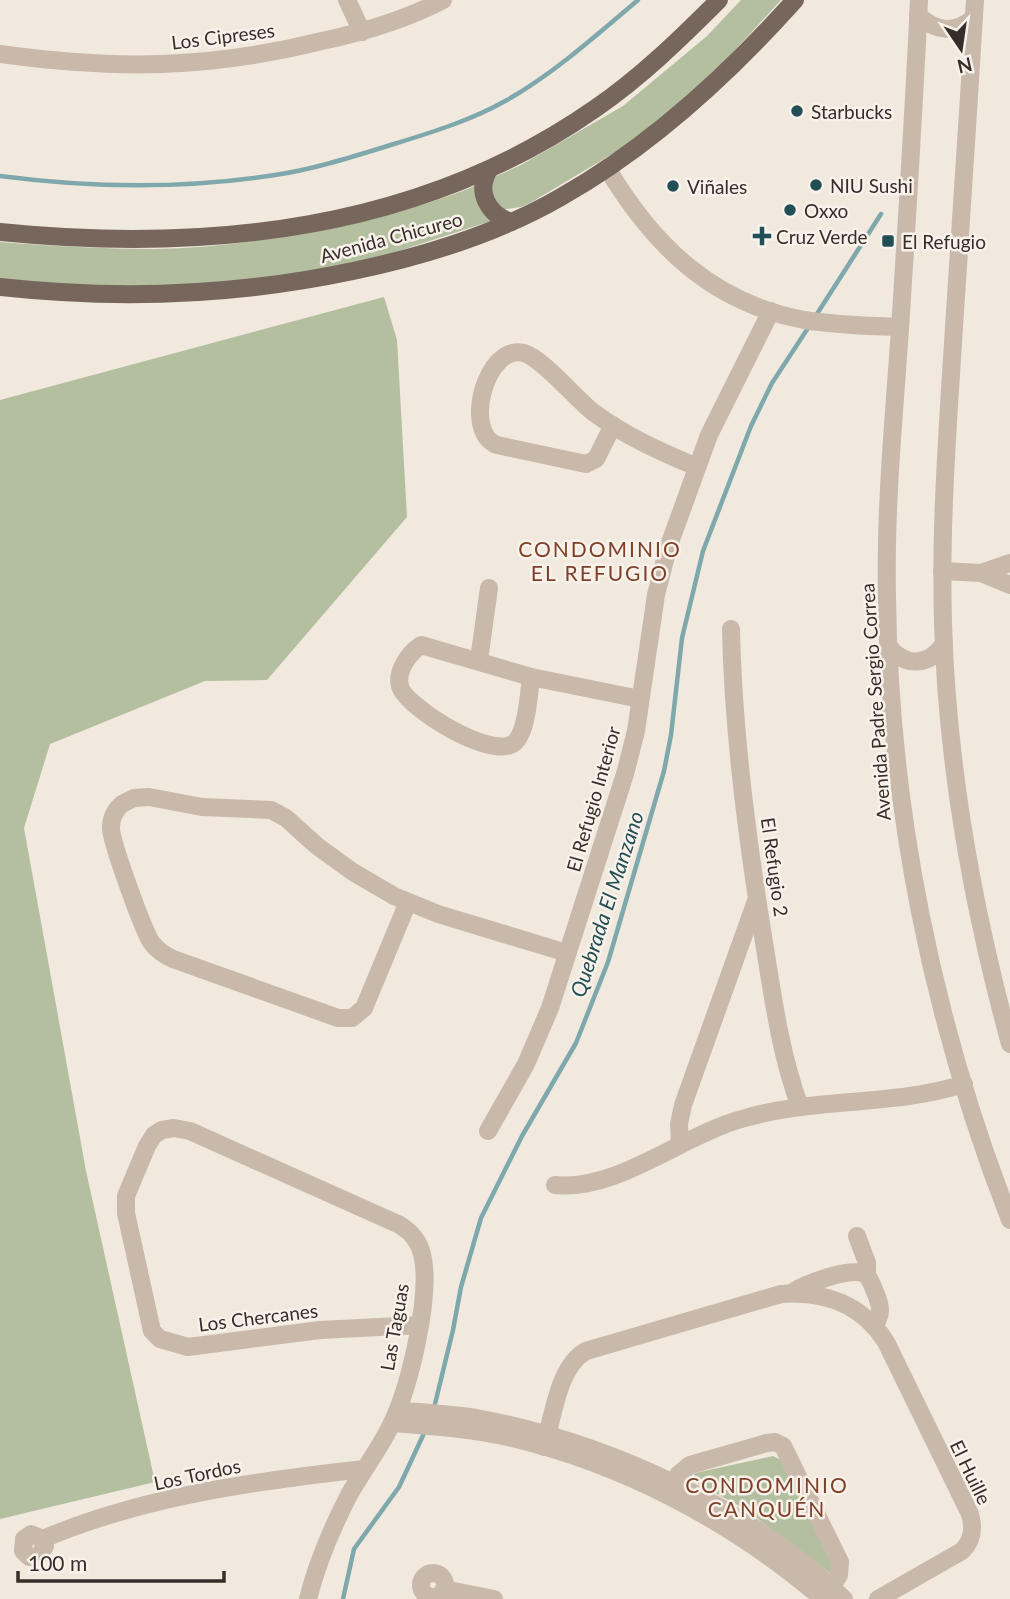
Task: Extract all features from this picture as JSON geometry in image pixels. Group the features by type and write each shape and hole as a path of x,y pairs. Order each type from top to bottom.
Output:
{"main road":[{"name":"Avenida Chicureo","path":"0,232 125,240 192,239 313,223 439,190 489,170 550,137 616,94 676,43 719,0"},
{"name":"Avenida Chicureo","path":"0,287 122,296 243,290 315,279 397,261 456,244 512,222 561,197 653,136 728,71 795,0"},
{"path":"489,170 483,182 486,199 496,216 512,222"}],"street":[{"path":"347,0 362,32"},
{"name":"Los Cipreses","path":"0,54 78,64 156,66 223,60 362,32 402,19 443,0"},
{"path":"919,8 932,26 946,30 960,28 975,9"},
{"name":"Avenida Padre Sergio Correa","path":"919,8 888,488 888,646 906,832 925,934 964,1084 1010,1220"},
{"path":"975,9 946,461 942,572 944,644 949,728 961,825 979,923 1010,1044"},
{"path":"607,168 638,215 670,252 727,292 771,311 802,319 825,323 900,327"},
{"name":"El Refugio Interior","path":"488,1130 514,1087 538,1037 628,765 662,570 697,467 722,407 771,311"},
{"path":"613,425 596,459 586,464 497,445 485,437 482,428 483,388 491,372 504,358 516,353 526,354 590,410 654,448 697,467"},
{"path":"942,572 981,573 1010,563"},
{"path":"981,573 1010,585"},
{"path":"478,660 489,588"},
{"name":"El Refugio 2","path":"731,629 735,712 757,898 781,1043 800,1107"},
{"path":"888,646 904,660 918,663 935,655 944,644"},
{"path":"531,677 526,715 518,740 507,747 499,748 468,739 407,699 399,685 407,658 421,645 531,677 640,699"},
{"path":"408,902 364,1008 352,1017 338,1018 173,959 157,950 147,933 118,856 112,837 112,821 122,804 142,797 202,807 271,810 286,818 317,846 380,889 438,914 567,953"},
{"path":"680,1143 679,1124 683,1105 757,898"},
{"path":"555,1185 581,1185 606,1179 680,1143 740,1119 800,1107 931,1094 964,1084"},
{"name":"Las Taguas","path":"162,1130 174,1128 190,1131 406,1229 416,1240 424,1262 419,1325 410,1369 394,1417 349,1494 327,1543 308,1599"},
{"name":"Los Chercanes","path":"162,1130 147,1146 127,1196 126,1213 152,1331 160,1339 188,1347 320,1330 419,1325"},
{"path":"857,1236 867,1264 867,1275 880,1305 880,1316 875,1325"},
{"name":"El Huille","path":"792,1293 807,1284 852,1272 859,1271 867,1275"},
{"name":"El Huille","path":"546,1441 566,1372 581,1353 755,1300 792,1293 813,1294 837,1300 859,1311 875,1325 892,1353 970,1514 972,1526 968,1544 962,1551 878,1599"},
{"path":"394,1417 439,1420 502,1436 546,1441 604,1467 670,1490 831,1596 840,1571 840,1562 783,1446 767,1443 695,1463 678,1475 670,1490"},
{"name":"Los Tordos","path":"43,1539 105,1517 220,1488 364,1469"},
{"path":"444,1589 494,1599"}],"green space":[{"path":"741,0 781,0 696,93 639,138 530,203 500,210 488,185 490,179 521,165 623,106 707,36"},
{"path":"477,185 482,210 491,221 365,262 308,274 208,285 92,286 0,279 0,242 154,249 234,244 365,220 422,205"},
{"path":"384,297 397,340 407,517 267,680 205,681 50,744 24,828 86,1171 155,1482 0,1519 0,400"},
{"path":"773,1456 785,1462 834,1561 830,1573 745,1509 691,1480 695,1473"}],"waterway":[{"path":"0,176 103,185 172,185 241,180 335,162 438,130 494,107 558,66 638,0"},
{"name":"Quebrada El Manzano","path":"815,317 881,214"},
{"name":"Quebrada El Manzano","path":"434,1408 461,1287 481,1218 522,1136 576,1043 608,962 664,771 671,735 682,638 703,551 751,426 772,383 810,325"},
{"name":"Quebrada El Manzano","path":"343,1599 354,1549 399,1487 426,1429"}],"place":[{"name":"Starbucks","path":"797,111"},
{"name":"NIU Sushi","path":"816,185"},
{"name":"Viñales","path":"673,186"},
{"name":"Oxxo","path":"790,210"},
{"name":"Cruz Verde","path":"762,236"},
{"name":"El Refugio","path":"888,241"}],"district":[{"name":"CONDOMINIO EL REFUGIO","path":"600,560"},
{"name":"CONDOMINIO CANQUÉN","path":"767,1496"}]}
